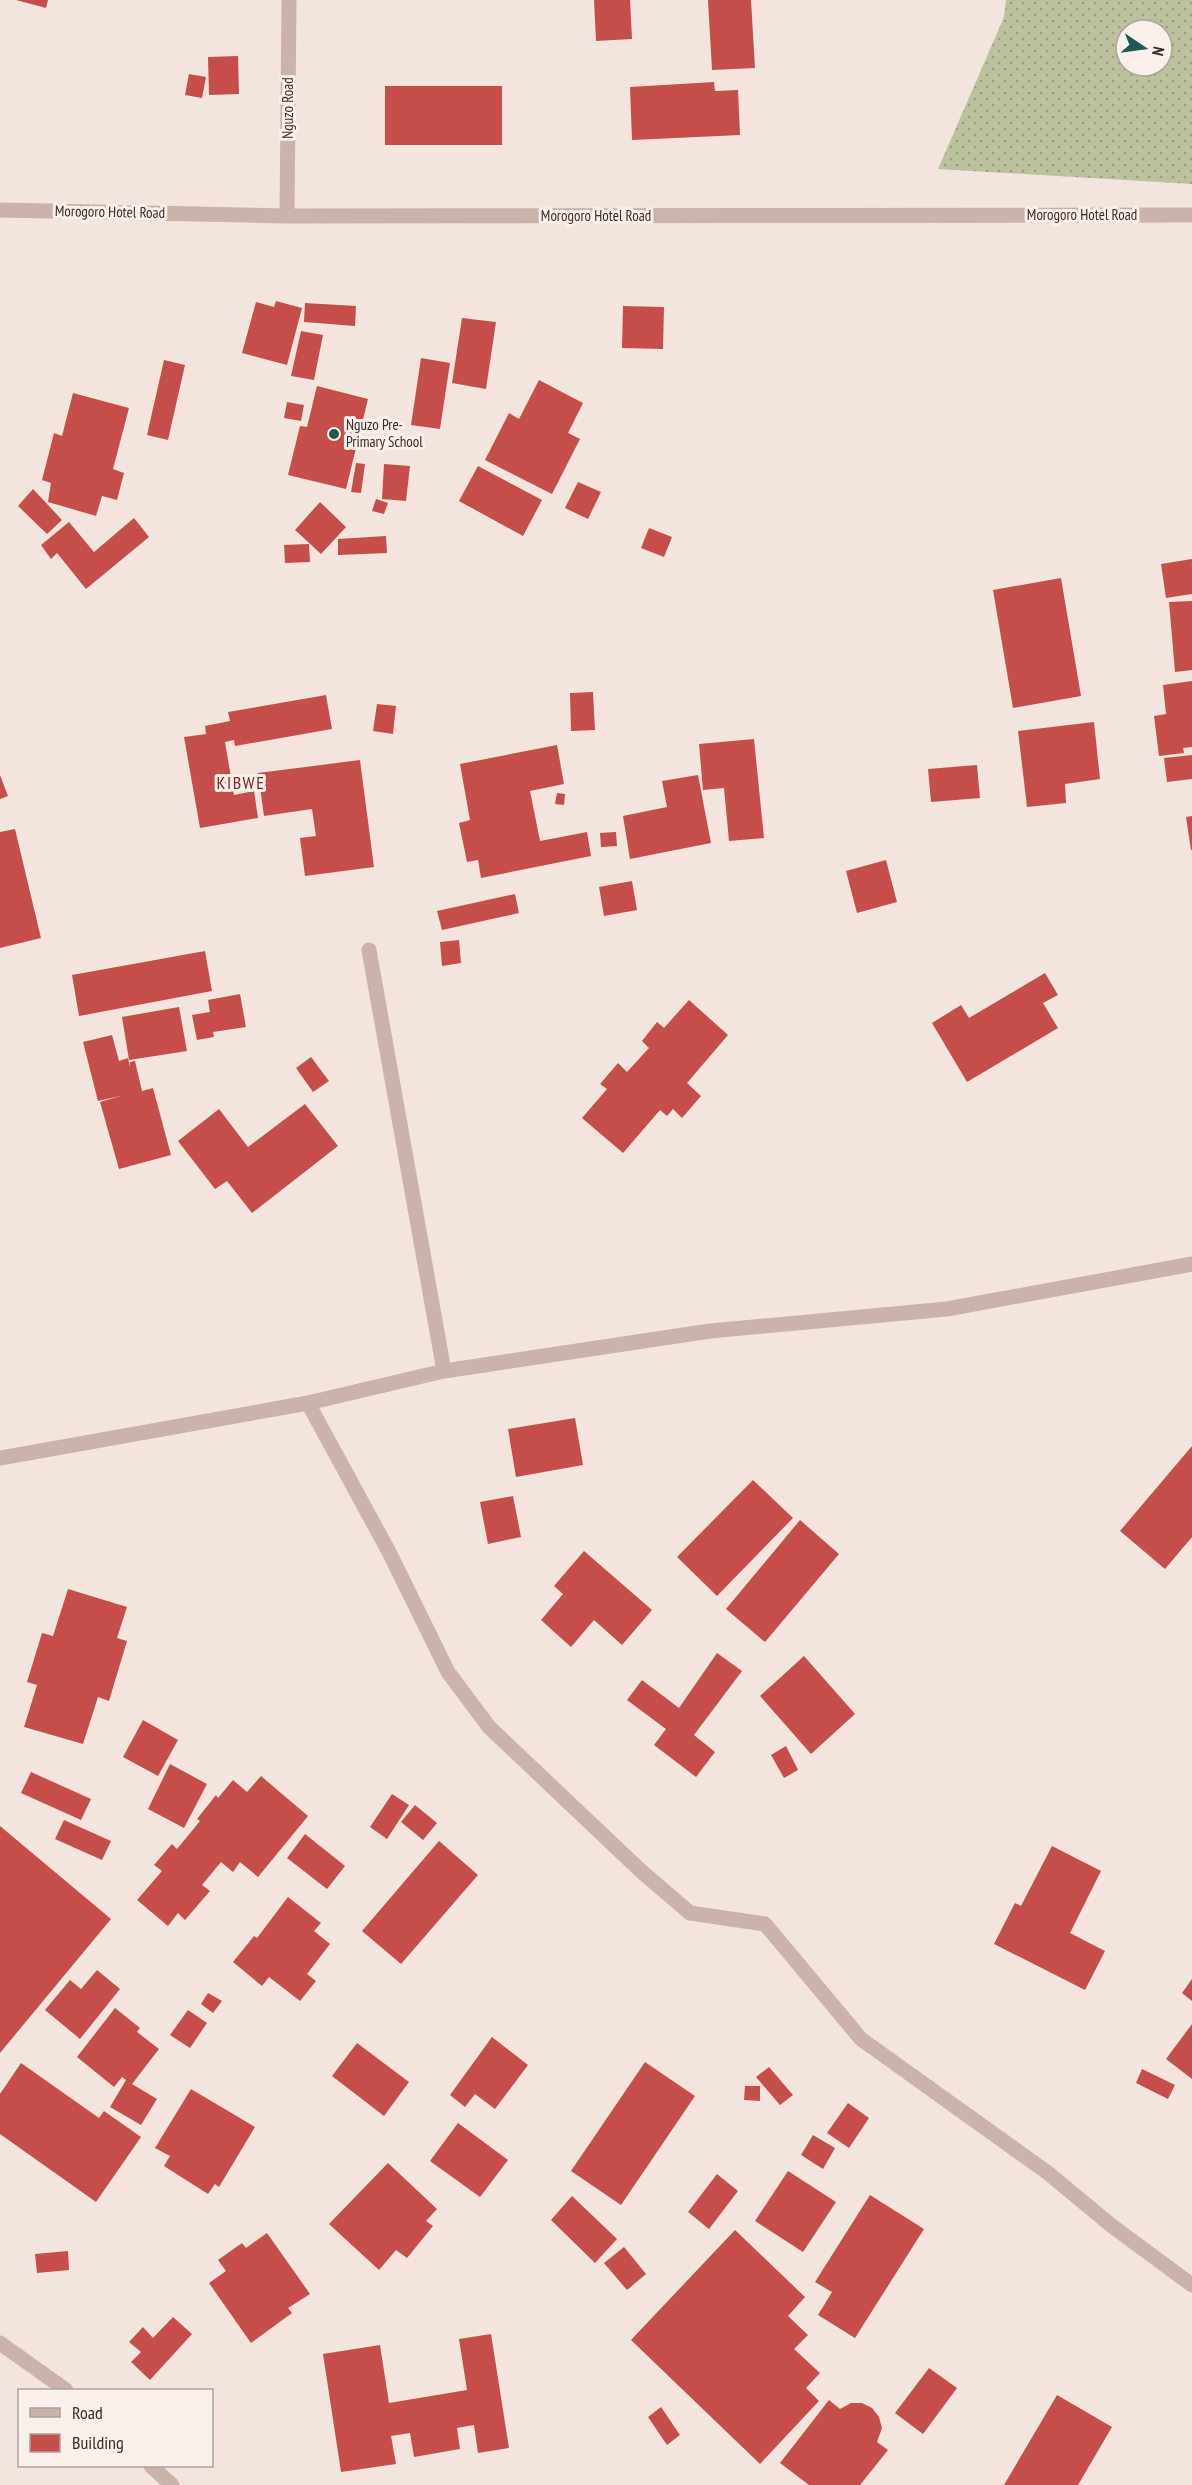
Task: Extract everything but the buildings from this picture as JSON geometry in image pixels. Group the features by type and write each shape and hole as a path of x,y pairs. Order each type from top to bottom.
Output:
{"street":[{"name":"Nguzo Road","path":"287,216 289,0"},
{"name":"Morogoro Hotel Road","path":"0,210 287,216 1192,215"},
{"path":"369,950 444,1371"},
{"path":"0,1458 308,1403 444,1371 710,1331 947,1310 1192,1264"},
{"path":"308,1403 388,1552 448,1672 489,1727 502,1740 641,1871 690,1913 765,1924 861,2039 1039,2166 1112,2226 1192,2285"},
{"path":"0,2343 63,2389"},
{"path":"152,2467 172,2485"}],"green space":[{"path":"1006,0 1192,0 1192,184 938,169 1004,17"}],"place":[{"name":"Nguzo Pre- Primary School","path":"334,434"}],"district":[{"name":"KIBWE","path":"241,783"}]}
